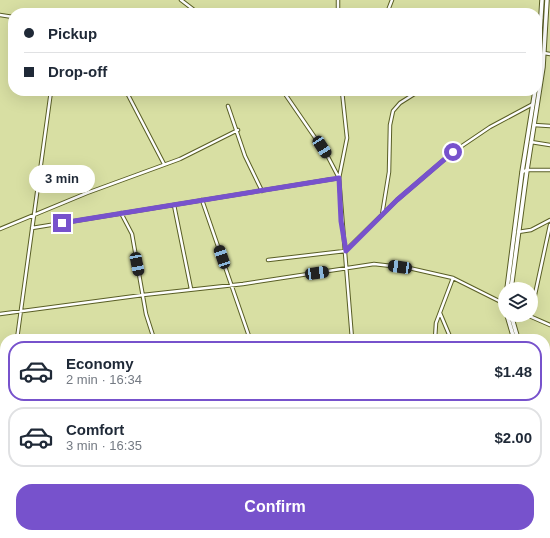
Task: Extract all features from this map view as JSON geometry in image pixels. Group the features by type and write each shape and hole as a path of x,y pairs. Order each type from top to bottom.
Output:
{"main road":[{"path":"542,0 542,18"},
{"path":"542,67 548,7 547,0"},
{"path":"508,282 522,172 535,96"},
{"path":"512,282 526,170 538,96"},
{"path":"509,322 513,334"},
{"path":"513,322 517,334"}],"street":[{"path":"181,0 191,8"},
{"path":"544,53 550,54"},
{"path":"18,334 50,96"},
{"path":"129,96 164,164"},
{"path":"286,96 327,155 339,178"},
{"path":"343,96 347,138 339,178 341,221 346,251 346,269 352,334"},
{"path":"382,215 389,172 390,125 393,111 400,103 411,96"},
{"path":"268,260 346,251 382,215 453,152 490,128 534,104"},
{"path":"228,106 238,130 245,156 262,190"},
{"path":"534,125 550,126"},
{"path":"0,229 34,214 164,164 238,130"},
{"path":"531,142 550,145"},
{"path":"522,172 526,170 550,170"},
{"path":"32,228 339,178"},
{"path":"202,200 248,334"},
{"path":"174,205 191,289"},
{"path":"121,213 132,234 146,314 152,334"},
{"path":"518,232 531,230 550,220"},
{"path":"538,282 550,225"},
{"path":"0,314 231,285 374,264 390,265 452,278 498,301"},
{"path":"435,334 436,323 452,278"},
{"path":"440,312 449,334"},
{"path":"538,319 550,325"}],"route":[{"path":"62,223 339,178 343,242 346,251 397,200 453,152"}]}
